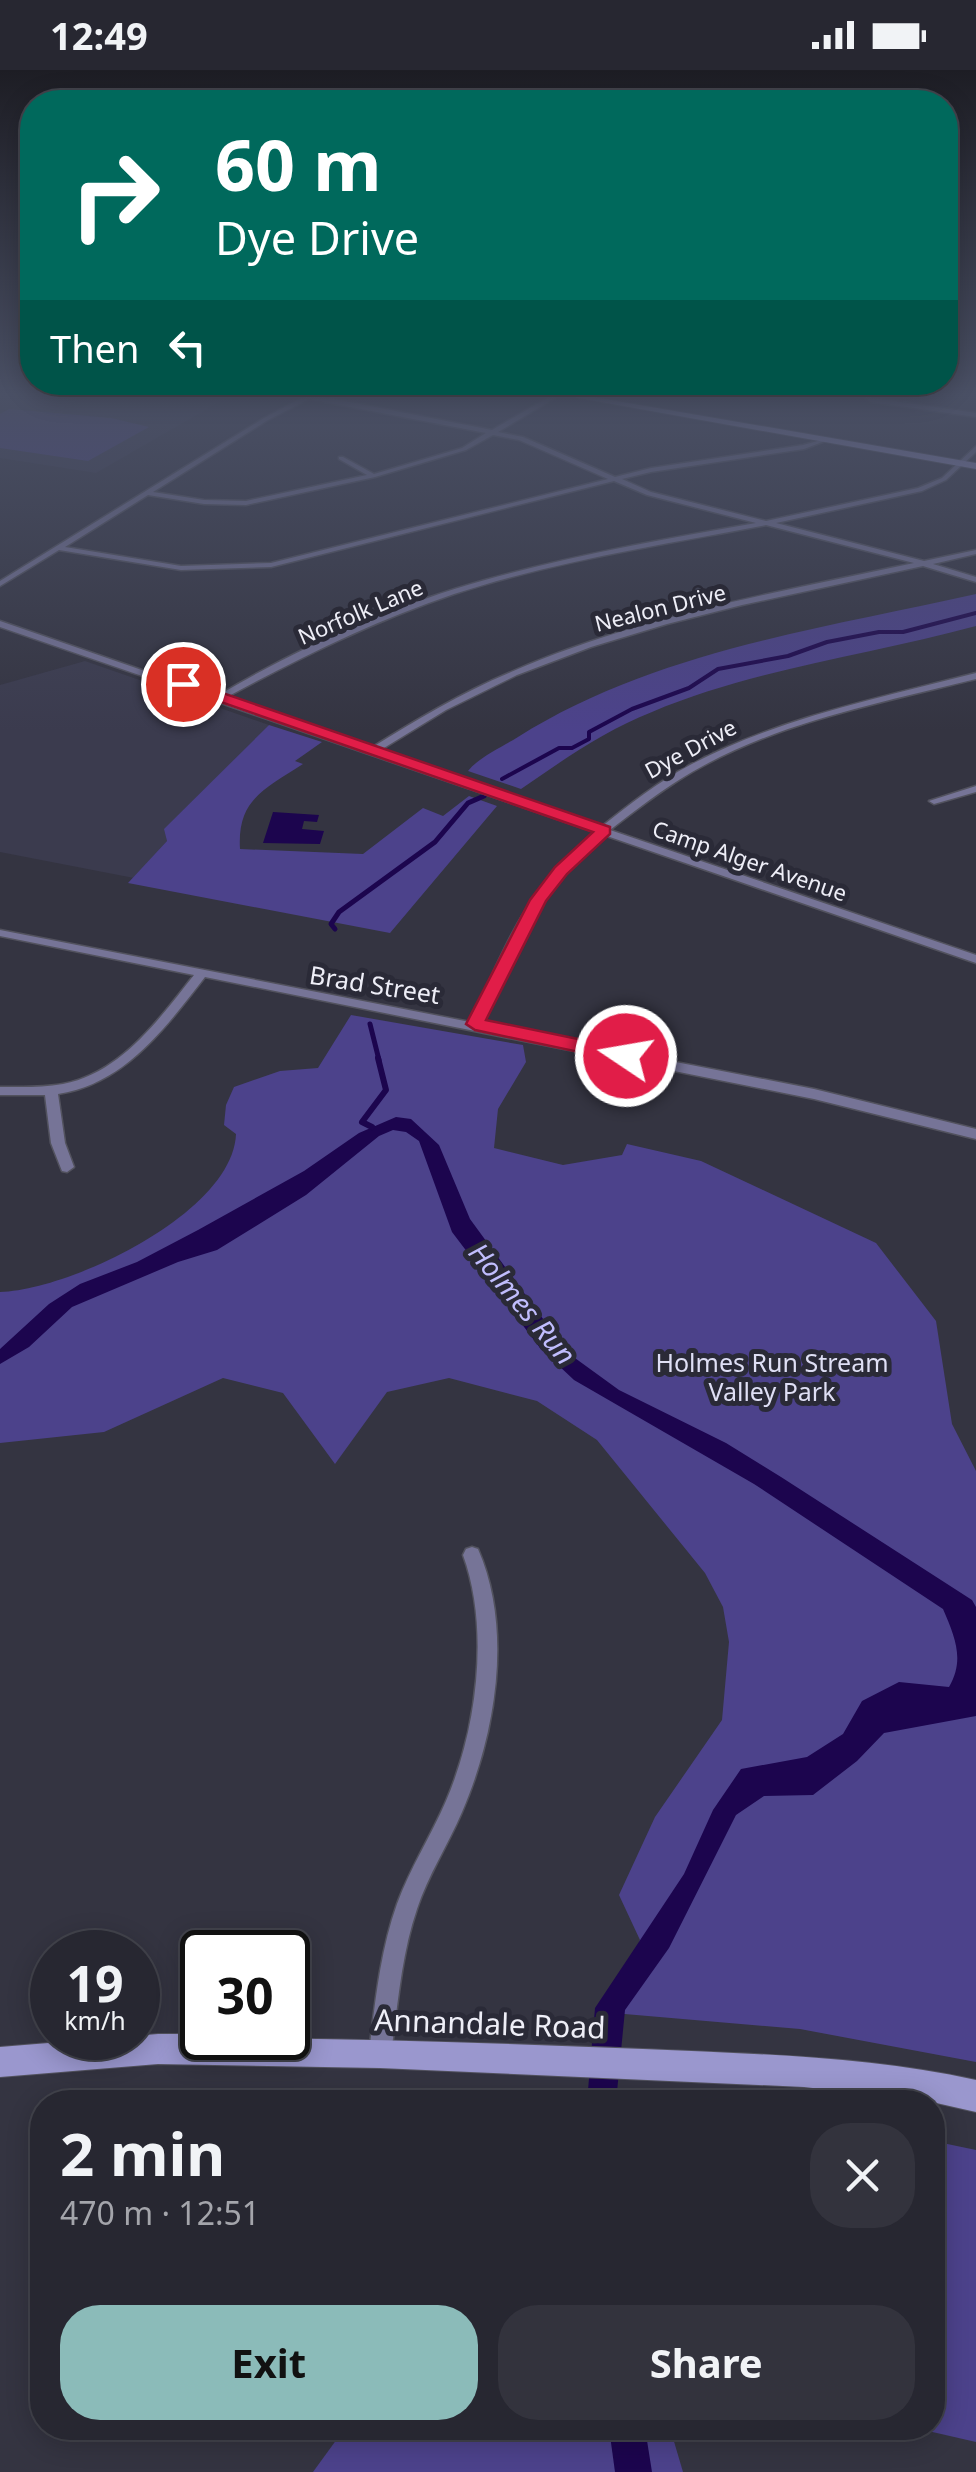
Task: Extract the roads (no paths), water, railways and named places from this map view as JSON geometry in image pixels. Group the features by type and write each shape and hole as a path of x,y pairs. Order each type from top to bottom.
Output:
{"street":[{"path":"0,584 125,506"},
{"path":"58,548 181,568 271,566 507,506"},
{"path":"696,506 927,563 976,580"},
{"name":"Norfolk Lane","path":"220,698 315,646 438,597 570,561 841,506"},
{"name":"Nealon Drive","path":"374,750 467,692 554,654 657,623 976,552"},
{"name":"Camp Alger Avenue","path":"0,624 976,959"},
{"name":"Dye Drive","path":"475,1024 538,900 561,870 604,830 682,770 744,741 810,719 976,676"},
{"path":"934,801 976,789"},
{"name":"Brad Street","path":"0,932 814,1094 976,1134"},
{"path":"0,1091 51,1090 96,1077 135,1054 201,974"},
{"path":"51,1090 58,1143 68,1167"},
{"path":"380,2054 394,1952 406,1906 455,1806 476,1732 490,1626 486,1594 472,1555"},
{"name":"Annandale Road","path":"0,2062 158,2049 380,2054 804,2072 932,2086 976,2096"}],"water":[{"path":"273,812 319,815 317,822 304,821 302,829 324,831 320,844 263,843"},
{"name":"Holmes Run","path":"396,1117 411,1119 439,1145 470,1219 568,1353 619,1390 726,1443 781,1477 972,1600 976,1607 976,1716 884,1733 857,1761 813,1795 764,1796 736,1815 669,1948 625,2010 617,2090 588,2090 595,2008 684,1874 713,1810 741,1769 807,1757 843,1734 862,1701 899,1682 949,1687 957,1658 954,1639 943,1609 754,1484 574,1380 540,1348 452,1232 419,1141 406,1132 393,1130 379,1136 306,1195 217,1250 178,1262 72,1307 29,1347 0,1364 0,1349 49,1304 80,1284 137,1262 198,1230 304,1171 359,1133"},
{"path":"611,2440 647,2440 652,2472 615,2472"}],"waterway":[{"path":"502,779 559,748 572,748 589,739 589,732 632,709 689,688 718,669 788,656 827,642 879,632 903,632 976,613"},
{"path":"335,929 331,924 339,912 435,842 468,803 484,796"},
{"path":"370,1024 379,1060"},
{"path":"372,1127 362,1122 386,1090 378,1058"}],"park label":[{"name":"Holmes Run Stream Valley Park","path":"772,1376"}]}
